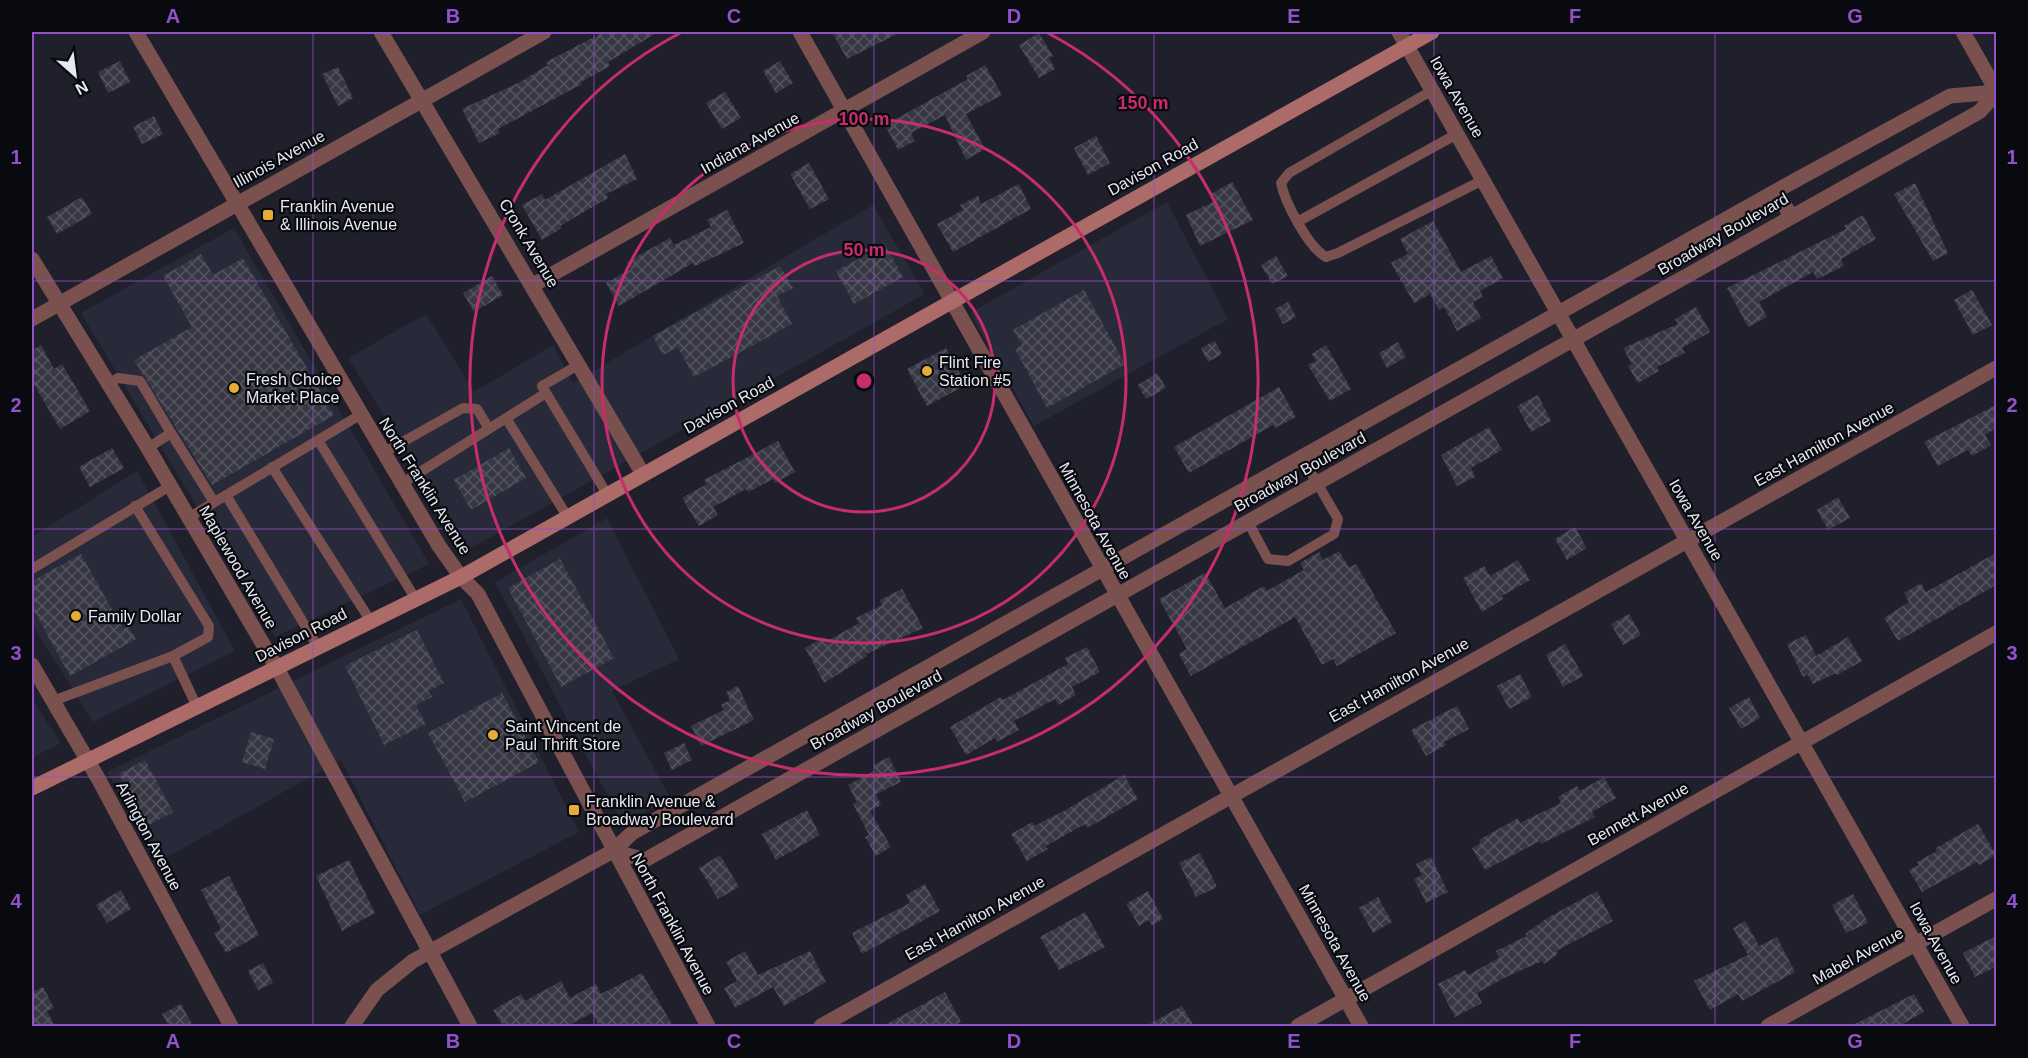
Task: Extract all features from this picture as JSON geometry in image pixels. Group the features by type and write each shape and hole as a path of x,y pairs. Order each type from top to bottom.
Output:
{"main road":[{"name":"Davison Road","path":"32,788 460,577 1432,32"}],"street":[{"name":"North Franklin Avenue","path":"136,32 382,453 460,577 478,594 708,1026"},
{"name":"Cronk Avenue","path":"381,32 580,364 643,474"},
{"name":"Illinois Avenue","path":"32,319 544,32"},
{"name":"Minnesota Avenue","path":"800,32 1116,596 1231,794 1361,1026"},
{"name":"Indiana Avenue","path":"533,285 983,32"},
{"name":"Iowa Avenue","path":"1399,32 1962,1026"},
{"path":"1963,32 1996,92"},
{"name":"Broadway Boulevard","path":"352,1026 377,990 413,961 613,851 632,833 1776,191 1950,96 1996,92"},
{"name":"Broadway Boulevard","path":"613,851 645,860 1979,112 1996,92"},
{"path":"1776,191 1791,216"},
{"name":"Maplewood Avenue","path":"32,259 148,448 276,668 470,1026"},
{"name":"East Hamilton Avenue","path":"820,1026 1996,368"},
{"name":"Bennett Avenue","path":"1298,1026 1996,633"},
{"name":"Arlington Avenue","path":"32,664 88,761 231,1026"},
{"name":"Mabel Avenue","path":"1768,1026 1996,899"}],"lane":[{"path":"1433,90 1289,172 1281,183 1283,194 1316,251 1326,257 1338,254 1483,180"},
{"path":"1299,221 1457,134"},
{"path":"580,364 542,386 607,494"},
{"path":"108,384 118,378 140,381 214,502"},
{"path":"401,484 546,393"},
{"path":"382,453 463,408 477,409 489,429"},
{"path":"188,518 360,415"},
{"path":"506,418 567,516"},
{"path":"148,448 171,433"},
{"path":"318,440 415,598"},
{"path":"1248,522 1268,559 1288,561 1334,534 1338,519 1302,457"},
{"path":"272,467 370,620"},
{"path":"32,570 170,486"},
{"path":"226,495 318,647"},
{"path":"53,701 173,656 208,637 209,626 135,506"},
{"path":"173,656 197,707"}],"shaded area":[{"path":"1167,202 1228,319 1034,426 970,313"},
{"path":"873,205 925,294 468,550 348,358 426,314 474,392 553,345 573,383"},
{"path":"234,228 429,564 275,637 81,313"},
{"path":"137,471 235,651 93,722 32,624 32,537"},
{"path":"607,518 679,659 612,691 670,798 623,825 495,582"},
{"path":"461,599 579,832 420,915 341,760 160,861 107,772"},
{"path":"32,699 61,743 32,758"}],"building":[{"path":"604,32 658,32 608,62 610,66 581,82 582,84 498,129 500,133 479,143 462,109 520,82 548,65 546,62"},
{"path":"832,32 901,32 847,59"},
{"path":"1039,33 1053,56 1049,58 1055,69 1039,78 1019,45"},
{"path":"120,61 130,82 108,93 98,72"},
{"path":"780,61 793,83 776,93 763,71"},
{"path":"985,65 1002,95 966,114 985,149 966,160 945,115 911,133 915,141 898,150 885,125 968,79 966,76"},
{"path":"338,67 353,98 338,106 322,74"},
{"path":"725,92 741,118 722,129 706,103"},
{"path":"154,116 163,134 142,144 133,127"},
{"path":"1096,136 1110,163 1088,175 1074,148"},
{"path":"625,154 637,179 606,194 608,198 560,226 562,228 542,240 522,205 542,194 545,200"},
{"path":"809,163 829,199 810,209 790,174"},
{"path":"1232,182 1253,220 1200,246 1186,215 1215,201 1211,194"},
{"path":"1915,183 1948,253 1933,261 1894,194"},
{"path":"1019,184 1031,209 953,252 937,224 963,210 960,205 978,196 981,204"},
{"path":"82,197 92,214 57,234 47,217"},
{"path":"727,210 744,243 695,266 693,263 619,306 606,283 631,269 627,262 670,238 674,245 711,227 707,220"},
{"path":"1863,215 1876,239 1841,259 1844,266 1817,279 1813,272 1759,302 1767,317 1748,327 1727,288 1846,229 1844,226"},
{"path":"1433,221 1461,272 1491,256 1503,278 1480,291 1483,297 1473,302 1481,318 1457,331 1444,307 1439,310 1430,294 1414,303 1391,263 1408,254 1400,239"},
{"path":"885,245 903,277 854,304 836,271"},
{"name":"Fresh Choice Market Place","path":"201,254 213,275 243,258 334,415 212,485 134,360 192,327 163,276"},
{"path":"1276,256 1288,276 1272,284 1261,265"},
{"path":"780,266 793,288 777,296 792,324 694,377 678,347 663,355 653,336"},
{"path":"492,276 503,295 474,312 463,293"},
{"path":"1084,290 1125,364 1047,408 1015,349 1022,345 1013,330"},
{"path":"1972,290 1992,325 1973,335 1954,300"},
{"path":"1288,302 1296,317 1283,324 1275,309"},
{"path":"1696,307 1710,332 1682,348 1685,353 1657,367 1659,371 1638,383 1628,366 1632,364 1623,348 1678,324 1675,319"},
{"path":"1215,341 1222,354 1208,362 1201,348"},
{"path":"1398,342 1406,357 1387,368 1379,353"},
{"path":"41,345 54,369 62,364 90,411 60,429 32,381 32,351"},
{"path":"1326,345 1351,389 1330,401 1308,365 1316,361 1312,354"},
{"path":"946,348 966,385 927,406 907,369"},
{"path":"1157,373 1166,388 1146,399 1138,385"},
{"path":"1279,387 1296,417 1275,428 1273,425 1189,473 1174,447"},
{"path":"1538,395 1551,421 1531,432 1517,406"},
{"path":"1996,405 1996,428 1985,435 1991,445 1972,456 1968,450 1938,466 1924,442"},
{"path":"1489,427 1502,450 1471,468 1475,477 1457,486 1441,455"},
{"path":"778,441 795,472 775,483 773,479 748,492 746,489 713,507 718,515 699,526 682,498 707,484 704,480"},
{"path":"112,448 124,468 90,487 79,467"},
{"path":"509,448 526,478 471,510 454,480"},
{"path":"1838,497 1850,518 1828,530 1817,510"},
{"path":"1575,527 1587,548 1567,560 1555,539"},
{"path":"1339,551 1349,567 1356,564 1396,633 1337,666 1333,659 1322,665 1295,617 1191,676 1179,654 1187,649 1159,599 1205,573 1225,608 1264,586 1267,591 1304,570 1300,563 1319,552 1323,560"},
{"path":"1996,553 1996,585 1898,641 1884,618 1909,602 1904,593 1921,583 1926,592"},
{"name":"Family Dollar","path":"81,554 123,629 128,626 136,639 70,676 32,607 32,581"},
{"path":"560,559 614,658 561,687 508,588"},
{"path":"1518,560 1530,580 1502,596 1503,599 1482,612 1463,578 1484,566 1490,576"},
{"path":"902,589 923,628 866,654 867,656 824,683 805,648 824,637 826,642 859,623 856,618 882,605 880,600"},
{"path":"1629,614 1641,635 1623,645 1611,624"},
{"path":"417,630 444,683 428,691 432,697 416,705 426,724 384,745 345,666"},
{"path":"1806,635 1816,656 1848,637 1862,661 1837,675 1836,673 1813,684 1808,675 1803,677 1787,644"},
{"path":"1565,644 1583,676 1563,687 1546,655"},
{"path":"1087,647 1100,672 1072,687 1076,695 1058,705 1055,699 1014,721 1019,730 997,742 995,738 966,755 950,727 1001,697 1003,700 1068,664 1065,658"},
{"path":"1520,674 1532,697 1509,709 1497,686"},
{"path":"738,686 754,720 701,746 691,726 724,710 721,705 730,700 726,692"},
{"path":"502,693 539,762 465,802 428,733"},
{"path":"1749,697 1760,718 1741,729 1729,708"},
{"path":"1457,706 1469,729 1444,742 1446,745 1426,756 1411,730"},
{"path":"251,732 274,739 265,769 242,762"},
{"path":"684,743 692,760 672,770 664,753"},
{"path":"889,757 901,782 876,794 881,805 870,811 891,847 876,856 865,837 869,835 853,804 857,802 848,785 876,770 873,765"},
{"path":"145,760 173,812 147,826 119,774"},
{"path":"1124,775 1138,799 1087,828 1085,824 1046,846 1048,849 1027,861 1011,834 1032,822 1034,826 1064,811"},
{"path":"1604,777 1616,798 1592,812 1595,817 1541,844 1540,841 1485,870 1472,848 1481,843 1479,840 1518,818 1520,823 1561,803 1558,797 1577,786 1580,791"},
{"path":"807,810 820,835 776,860 762,834"},
{"path":"1978,824 1996,855 1979,865 1977,862 1922,892 1909,870 1919,865 1917,862 1937,851 1936,848"},
{"path":"1200,853 1217,887 1196,897 1179,863"},
{"path":"720,855 739,887 718,899 699,868"},
{"path":"1431,857 1448,892 1426,903 1414,879 1422,875 1416,864"},
{"path":"349,860 375,913 342,931 316,876"},
{"path":"229,876 259,935 226,953 214,933 221,929 201,890"},
{"path":"925,884 940,911 862,954 852,933 910,903 906,895"},
{"path":"121,890 131,909 107,923 96,905"},
{"path":"1148,891 1163,919 1152,925 1149,920 1139,926 1126,904"},
{"path":"1597,891 1613,921 1556,951 1558,954 1544,964 1542,961 1477,993 1482,1003 1455,1017 1438,984 1465,970 1468,975 1499,958 1496,951 1527,936 1525,934 1549,917"},
{"path":"1853,894 1868,923 1846,933 1832,905"},
{"path":"1378,897 1392,922 1373,933 1359,908"},
{"path":"1085,912 1105,947 1059,970 1040,937"},
{"path":"1745,921 1759,946 1777,937 1795,972 1742,1001 1738,994 1710,1010 1694,981 1748,955 1733,928"},
{"path":"1996,936 1996,967 1975,977 1963,953"},
{"path":"745,951 758,975 810,951 826,982 784,1006 773,987 735,1008 724,988 737,981 726,962"},
{"path":"263,963 273,983 258,990 248,971"},
{"path":"642,973 673,1026 599,1026 592,1013 567,1026 503,1026 493,1010 521,994 525,1001 561,981 570,998 596,984 601,994"},
{"path":"32,984 35,991 43,987 54,1008 47,1011 55,1026 32,1026"},
{"path":"945,992 961,1022 953,1026 883,1026"},
{"path":"1914,994 1924,1012 1899,1026 1851,1026"},
{"path":"181,1004 193,1026 169,1026 162,1014"},
{"path":"1182,1006 1194,1026 1146,1026"}],"place":[{"name":"Franklin Avenue & Illinois Avenue","path":"268,215"},
{"name":"Flint Fire Station #5","path":"927,371"},
{"name":"Fresh Choice Market Place","path":"234,388"},
{"name":"Family Dollar","path":"76,616"},
{"name":"Saint Vincent de Paul Thrift Store","path":"493,735"},
{"name":"Franklin Avenue & Broadway Boulevard","path":"574,810"}]}
